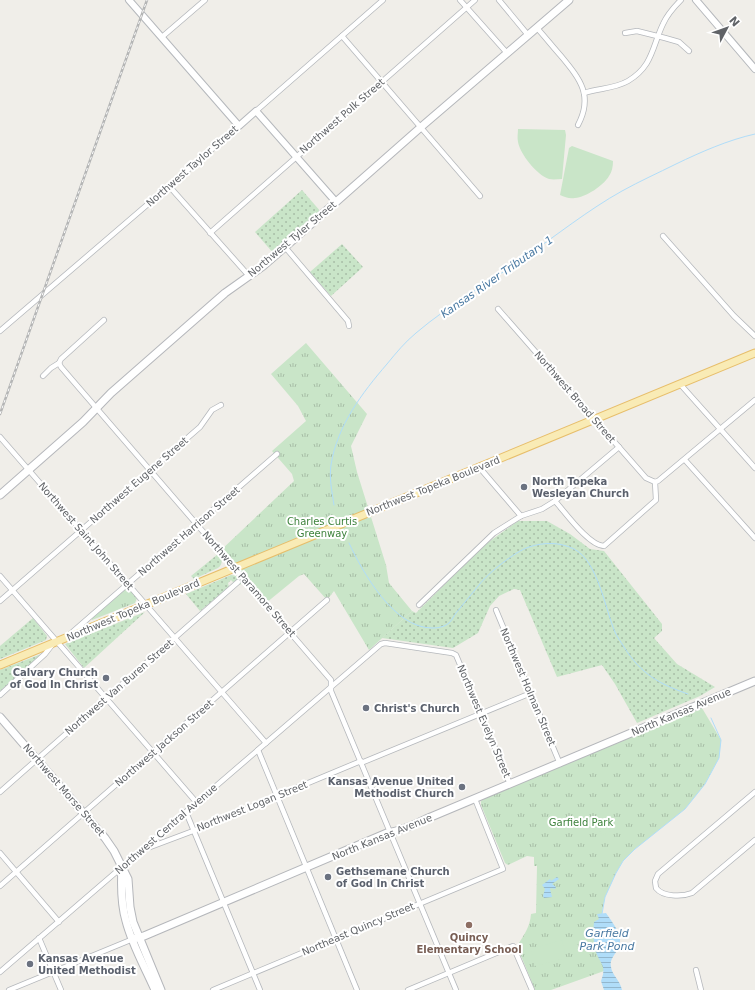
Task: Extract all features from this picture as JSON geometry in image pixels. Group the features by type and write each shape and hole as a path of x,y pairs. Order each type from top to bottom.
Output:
{"main road":[{"name":"Northwest Tyler Street","path":"0,495 225,293 285,247 421,126 569,0"},
{"name":"Northwest Topeka Boulevard","path":"0,665 755,353"},
{"name":"North Kansas Avenue","path":"136,938 418,823 755,681"},
{"name":"Northwest Morse Street","path":"0,717 111,845 128,879 136,938"},
{"path":"136,938 154,990"},
{"path":"136,938 161,990"}],"street":[{"path":"129,0 239,126"},
{"path":"162,37 205,0"},
{"name":"Northwest Taylor Street","path":"0,331 383,0"},
{"path":"460,0 507,53"},
{"name":"Northwest Polk Street","path":"210,232 476,0"},
{"path":"499,0 528,35"},
{"path":"584,93 621,85 635,76 649,60 667,16 681,0"},
{"path":"696,0 755,69"},
{"path":"537,28 574,72 581,83 584,93 584,107 578,124"},
{"path":"625,33 637,31 658,36 679,42 689,51"},
{"path":"342,36 480,196"},
{"path":"256,111 336,202"},
{"path":"169,186 248,276"},
{"path":"663,236 731,312 755,336"},
{"path":"285,247 348,321 349,326"},
{"name":"Northwest Broad Street","path":"498,309 646,478 655,482"},
{"path":"43,376 51,368 60,363 61,359 104,320"},
{"name":"Northwest Paramore Street","path":"60,363 61,367 331,680 331,691 456,990"},
{"path":"680,384 755,468"},
{"path":"555,501 590,541 604,546 656,500 655,482 685,460 755,400"},
{"name":"Northwest Eugene Street","path":"0,601 200,427 212,410 222,405"},
{"name":"Northwest Saint John Street","path":"0,437 266,743"},
{"path":"420,605 487,539 521,516 542,509 555,501 619,447"},
{"name":"Northwest Harrison Street","path":"64,638 277,454"},
{"path":"685,460 755,538"},
{"path":"479,467 521,516"},
{"path":"0,576 54,643 106,699 197,803"},
{"name":"Northwest Van Buren Street","path":"0,792 205,613 238,582"},
{"name":"Northwest Jackson Street","path":"0,886 327,600"},
{"name":"Northwest Holman Street","path":"496,610 560,764"},
{"path":"0,695 45,654 54,643"},
{"name":"Northwest Evelyn Street","path":"332,686 381,644 385,643 452,653 457,656 510,784"},
{"name":"Northwest Central Avenue","path":"0,972 332,686"},
{"name":"Northwest Logan Street","path":"142,850 531,693"},
{"path":"258,750 358,990"},
{"path":"755,792 658,874 655,879 656,888 661,893 689,894 696,890 755,840"},
{"name":"Northeast Quincy Street","path":"213,990 503,869 475,799"},
{"path":"186,812 260,990"},
{"path":"0,853 59,922"},
{"path":"40,938 61,990"},
{"name":"North Kansas Avenue","path":"9,990 136,938"},
{"path":"408,990 513,946 532,990"},
{"path":"696,970 701,990"}],"green space":[{"path":"518,129 565,130 566,135 562,179 549,179 534,169 519,147"},
{"path":"572,146 613,161 613,167 611,173 603,184 584,196 567,198 560,195 569,148"},
{"path":"302,190 321,212 274,254 255,232"},
{"path":"342,244 363,267 331,296 310,272"},
{"name":"Charles Curtis Greenway","path":"306,343 367,414 351,446 357,472 386,565 389,583 412,611 369,650 334,591 327,600 304,574 299,576 266,603 220,551 294,481 292,474 272,451 306,421 298,406 271,374"},
{"path":"518,521 547,521 570,534 590,549 604,551 662,624 662,631 654,638 677,664 715,687 700,696 637,723 615,684 602,665 557,677 520,590 514,589 499,596 490,606 478,633 453,648 382,638 412,611 416,613 483,546"},
{"path":"218,554 222,561 218,568 194,579 191,576"},
{"path":"231,575 237,576 243,582 240,585 236,581 233,582 231,580 228,583 229,587 200,611 186,594"},
{"path":"126,588 129,588 137,598 135,603 92,620 91,618"},
{"path":"145,612 84,668 65,644"},
{"path":"33,618 47,636 46,640 0,659 0,646"},
{"path":"44,653 0,691 0,670"},
{"name":"Garfield Park","path":"702,708 721,740 719,758 705,784 685,809 635,849 623,861 616,873 605,897 602,913 606,965 604,971 551,990 535,990 517,946 528,927 531,914 536,913 537,866 534,866 534,857 527,856 508,865 505,863 481,805 481,801 492,795"},
{"path":"613,818 618,827 602,836 598,827"},
{"path":"562,940 566,958 535,966 531,949"}],"water":[{"path":"557,877 559,879 552,884 556,887 555,889 550,889 552,897 544,898 543,896 545,889 542,885 550,879 551,881"},
{"name":"Garfield Park Pond","path":"606,913 617,929 620,938 619,947 612,959 611,964 613,973 620,983 622,990 604,990 601,981 603,967 595,948 594,922 599,919 597,914"}],"waterway":[{"name":"Kansas River Tributary 1","path":"334,505 330,470 339,437 360,398 397,352 412,336 456,303 511,267 609,198 695,155 725,143 755,134"},
{"path":"349,543 371,583 393,609 405,619 418,626 432,628 441,627 449,623 483,580 502,563 523,549 535,545 546,544 563,545 574,549 582,555 595,574 615,632 630,656 644,671 659,682 688,694"},
{"name":"Kansas River Tributary 1","path":"602,914 605,897 623,861 635,849 685,809 705,784 719,758 721,740 711,718"}],"railway":[{"path":"0,414 147,0"}],"place":[{"name":"North Topeka Wesleyan Church","path":"524,487"},
{"name":"Calvary Church of God In Christ","path":"106,678"},
{"name":"Christ's Church","path":"366,708"},
{"name":"Kansas Avenue United Methodist Church","path":"462,787"},
{"name":"Gethsemane Church of God In Christ","path":"328,877"},
{"name":"Quincy Elementary School","path":"469,925"},
{"name":"Kansas Avenue United Methodist","path":"30,964"}]}
